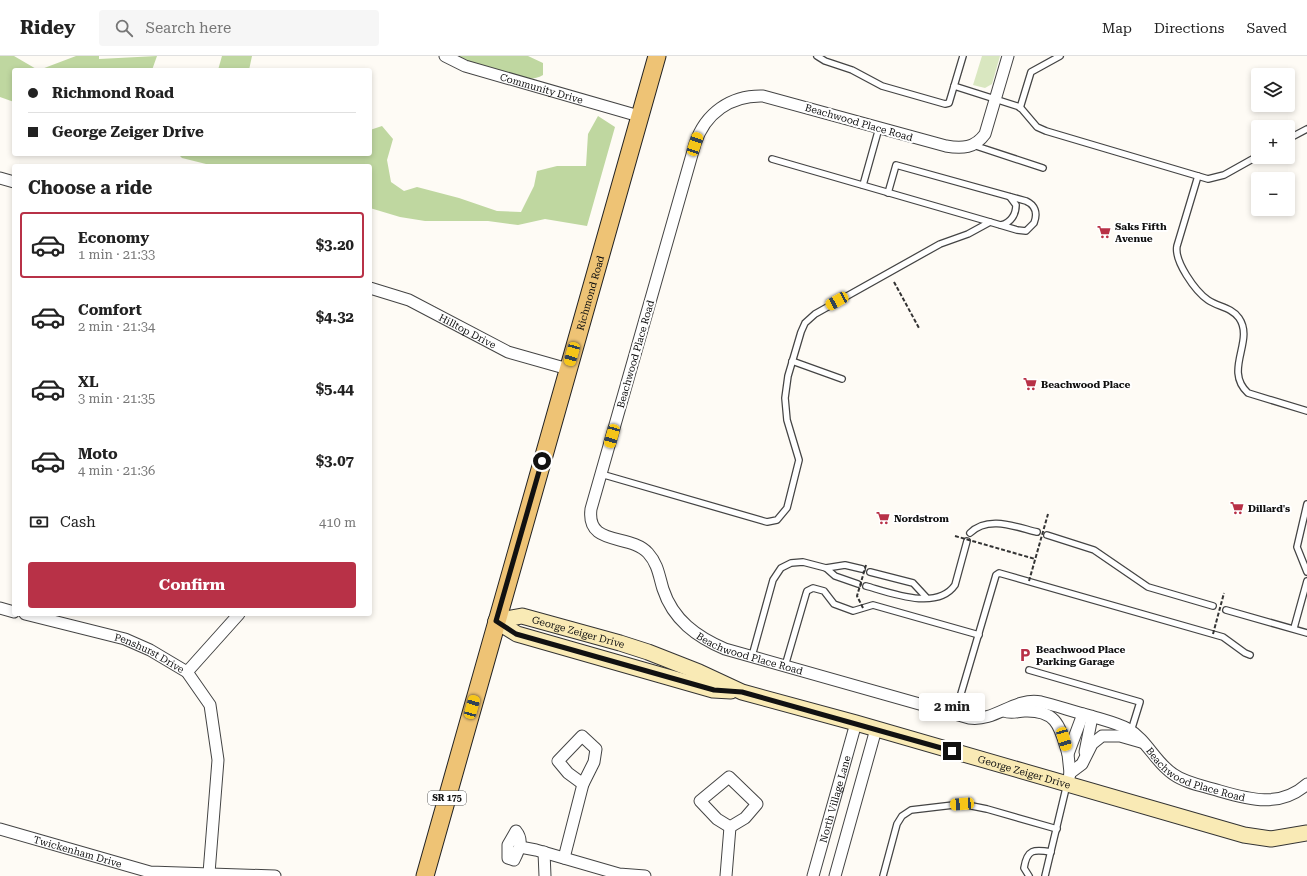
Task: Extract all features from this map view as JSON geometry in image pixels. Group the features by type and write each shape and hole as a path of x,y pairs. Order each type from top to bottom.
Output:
{"main road":[{"name":"Richmond Road","path":"425,876 657,56"}],"street":[{"name":"Community Drive","path":"445,56 465,66 639,116"},
{"path":"973,145 985,134 1008,56"},
{"name":"Beachwood Place Road","path":"973,145 961,148 946,146 763,96 754,95 734,100 709,117 698,135 695,144 601,474 590,514 595,529 605,536 640,546 648,553 657,566 670,604 689,629 713,644 785,666 955,714 978,719 1027,701 1042,703 1088,716 1119,725 1131,731 1146,743 1166,768 1178,778 1248,799 1263,800 1281,798 1295,792 1307,784"},
{"path":"0,178 12,181"},
{"name":"Hilltop Drive","path":"372,289 409,300 508,352 568,370"},
{"path":"0,608 12,611"},
{"name":"Penshurst Drive","path":"33,616 125,639 150,650 187,672 210,705 218,760 209,873"},
{"path":"187,672 237,616"},
{"name":"George Zeiger Drive","path":"496,621 522,616 620,643 648,652 699,672 742,692 876,729 1069,779 1258,838 1284,838 1307,833"},
{"path":"1003,711 1012,714 1032,711 1049,716 1059,726 1068,754 1069,779"},
{"path":"1064,739 1067,727 1088,716"},
{"path":"1068,754 1088,716"},
{"path":"1083,761 1088,716"},
{"name":"North Village Lane","path":"813,876 856,723"},
{"path":"835,876 876,729"},
{"path":"1069,779 1083,761 1092,744 1102,736 1120,736 1146,743"},
{"path":"729,777 757,804 745,818 730,827 717,819 700,801 729,777"},
{"path":"564,858 583,784"},
{"path":"726,876 730,827"},
{"name":"Twickenham Drive","path":"0,829 150,872 275,876"},
{"path":"520,847 544,852 619,874 645,876"},
{"path":"544,852 545,876"}],"lane":[{"path":"819,57 847,68 882,86 945,104 949,103 963,56"},
{"path":"1020,108 1031,72 1060,56"},
{"path":"954,86 1020,108 1034,124 1042,130 1198,176 1208,178 1219,177 1251,160"},
{"path":"863,185 880,128"},
{"path":"1295,135 1307,129"},
{"path":"973,145 1043,168"},
{"path":"772,160 1024,231 1031,227 1035,221 1036,212 1031,204 1010,196 896,165 888,192"},
{"path":"1198,176 1177,246 1176,253 1180,264 1199,292 1209,300 1230,309 1242,324 1244,337 1238,366 1239,379 1244,389 1248,393 1307,410"},
{"path":"1000,225 1010,221 1015,212 1016,205 1010,196"},
{"path":"601,474 767,522 777,520 786,508 799,460 788,427 786,384 802,327 814,314 940,244 968,234 990,222"},
{"path":"792,361 842,379"},
{"path":"1307,504 1297,547 1307,572"},
{"path":"970,533 979,527 990,524 1008,525 1037,532"},
{"path":"1047,535 1094,550 1148,587 1213,606"},
{"path":"866,586 906,597 941,597 952,589 957,578 967,541"},
{"path":"752,656 773,580 781,568 797,561 826,568 845,565 864,567"},
{"path":"826,568 835,576 858,584"},
{"path":"870,572 913,583 926,598"},
{"path":"955,714 996,575 999,573 1213,634 1228,639 1245,653 1250,655"},
{"path":"1294,628 1307,581"},
{"path":"785,666 806,594 810,588 822,590 836,606 854,611 873,605 978,635"},
{"path":"1226,610 1294,628 1307,633"},
{"path":"1028,670 1140,702 1131,731"},
{"path":"1045,876 1069,779"},
{"path":"883,876 897,824 902,816 911,810 962,804 987,808 1057,829"},
{"path":"1029,876 1024,868 1029,854 1037,850 1051,852"}],"path":[{"path":"894,282 920,328"},
{"path":"1029,581 1048,514"},
{"path":"955,536 1035,559"},
{"path":"863,608 858,596 864,567"},
{"path":"1213,634 1224,593"}],"green space":[{"path":"0,56 14,56 35,68 12,68 12,101 0,97"},
{"path":"76,56 99,56 99,59 157,56 153,68 44,68"},
{"path":"222,56 252,56 249,68 219,68"},
{"path":"445,56 528,56 543,63 543,75 530,79 516,77 489,67 487,73"},
{"path":"982,56 1000,56 992,84 985,88 973,85"},
{"path":"598,116 615,127 587,226 545,219 518,225 488,221 425,221 400,217 372,209 372,164 206,164 182,158 180,156 372,156 372,129 382,126 393,139 387,160 391,182 404,191 417,187 459,198 497,211 521,212 534,186 537,171 557,166 586,166 588,134"}],"place":[{"name":"Saks Fifth Avenue","path":"1104,232"},
{"name":"Beachwood Place","path":"1030,384"},
{"name":"Dillard's","path":"1237,508"},
{"name":"Nordstrom","path":"883,518"},
{"name":"Beachwood Place Parking Garage","path":"1025,655"}],"route":[{"path":"542,461 496,621 516,634 714,690 742,692 952,751"}]}
